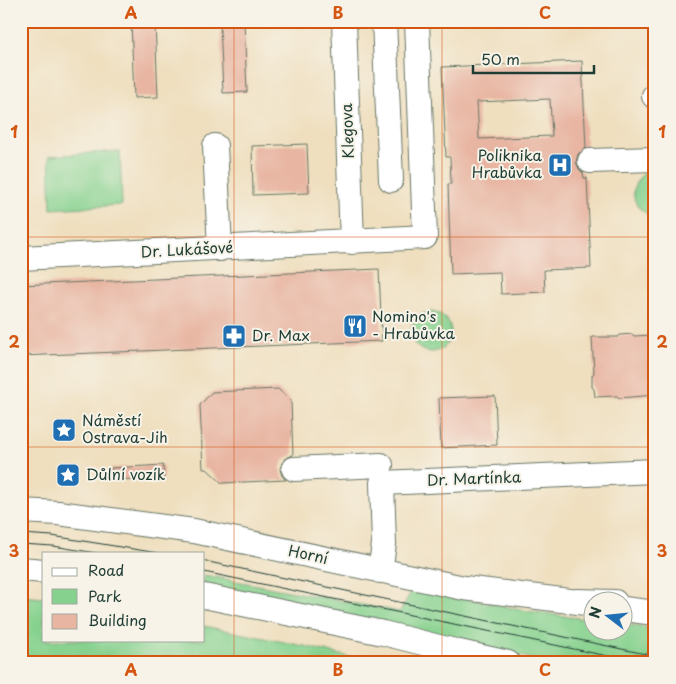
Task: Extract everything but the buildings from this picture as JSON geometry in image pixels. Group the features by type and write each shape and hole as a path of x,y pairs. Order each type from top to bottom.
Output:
{"street":[{"name":"Klegova","path":"344,21 352,242"},
{"path":"384,21 391,180"},
{"name":"Dr. Lukášové","path":"21,258 425,237 417,21"},
{"path":"215,146 220,249"},
{"path":"590,161 655,159"},
{"path":"294,469 382,465"},
{"name":"Dr. Martínka","path":"380,570 384,544 382,482 655,471"},
{"name":"Horní","path":"21,512 58,513 194,531 464,588 584,603"},
{"path":"21,569 42,571"},
{"path":"205,596 383,633 455,652 508,663"},
{"path":"570,601 584,601"},
{"path":"634,602 655,602"},
{"path":"634,611 655,614"},
{"path":"455,652 488,663"}],"green space":[{"path":"120,151 122,205 51,209 49,156"},
{"path":"655,169 655,216 646,213 639,207 635,201 634,193 635,185 639,178"},
{"path":"431,312 445,318 451,332 445,346 431,352 417,346 411,332 417,318"},
{"path":"205,575 400,612 413,588 528,611 584,619 584,642 634,642 634,626 655,629 655,663 544,663 525,657 205,587"},
{"path":"21,596 42,598 42,642 205,642 205,626 304,646 374,663 21,663"}],"tram line":[{"path":"21,534 52,536 152,552"},
{"path":"21,544 53,546 90,552"},
{"path":"205,561 655,656"},
{"path":"205,572 641,663"}],"place":[{"name":"Poliknika Hrabůvka","path":"560,165"},
{"name":"Nomino's - Hrabůvka","path":"355,326"},
{"name":"Dr. Max","path":"234,336"},
{"name":"Náměstí Ostrava-Jih","path":"64,430"},
{"name":"Důlní vozík","path":"68,475"}]}
